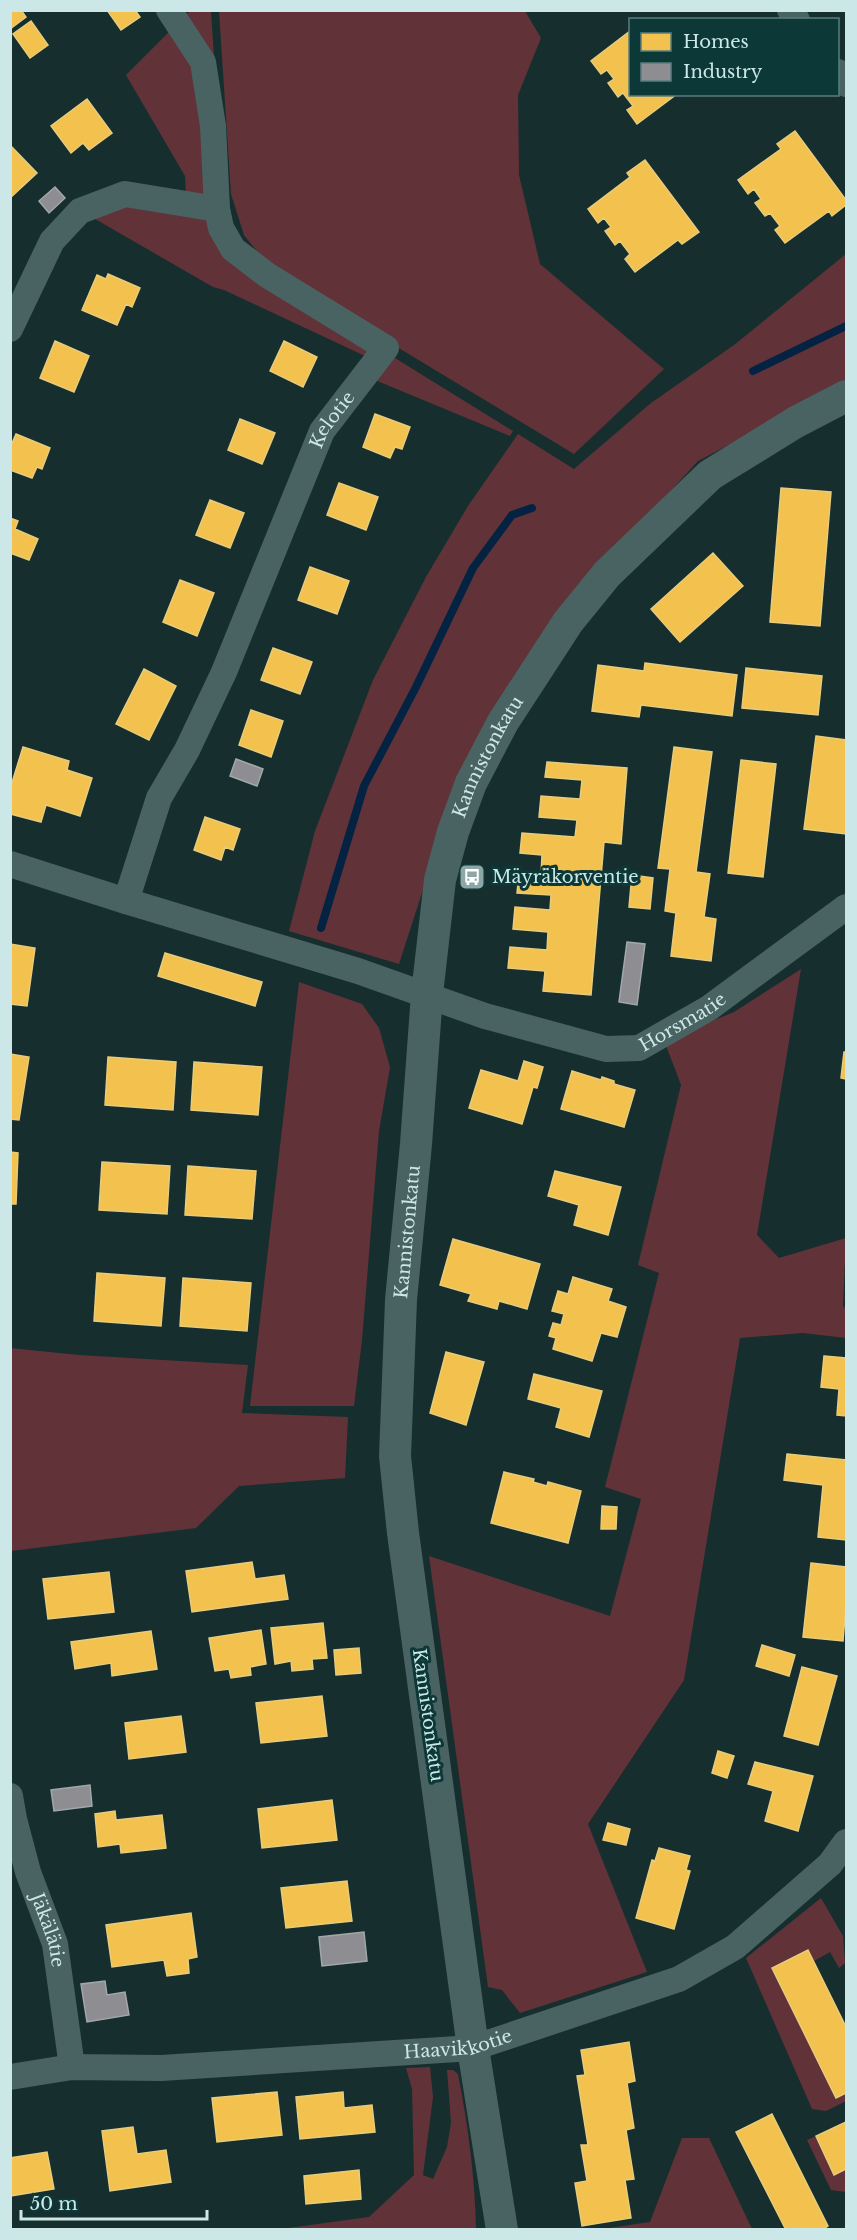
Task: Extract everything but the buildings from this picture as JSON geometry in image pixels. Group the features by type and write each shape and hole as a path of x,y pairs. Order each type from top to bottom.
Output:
{"street":[{"name":"Kelotie","path":"126,901 159,798 187,750 224,672 322,430 386,348 267,275 233,249 221,228 217,209 213,126 203,62 169,10"},
{"path":"10,329 52,241 80,211 124,194 217,209"},
{"name":"Kannistonkatu","path":"502,2229 473,2048 403,1533 395,1456 401,1300 427,994 440,880 453,832 471,783 503,722 568,622 607,574 710,475 795,422 846,396"},
{"path":"10,864 427,994"},
{"name":"Horsmatie","path":"427,994 485,1016 606,1049 639,1048 709,1008 846,908"},
{"name":"Jäkälätie","path":"10,1796 28,1872 55,1944 72,2067"},
{"name":"Haavikkotie","path":"10,2077 72,2067 161,2068 473,2048 679,1979 735,1947 830,1864 846,1842"}],"shaded area":[{"path":"190,11 211,11 218,119 234,239 261,275 513,431 510,436 370,378 380,363 224,290 213,287 83,212 186,194 185,176 126,75"},
{"path":"219,11 525,11 541,38 518,95 519,175 540,264 664,369 574,454 273,272 244,235 231,194"},
{"path":"846,254 846,383 698,461 558,614 461,772 399,964 289,931 315,831 373,680 426,577 468,506 518,434 574,469 651,403 734,345"},
{"path":"801,969 757,1235 779,1258 846,1238 843,1306 846,1309 846,1338 803,1333 740,1338 684,1680 588,1824 647,1972 520,2013 502,1990 488,1987 429,1556 610,1616 641,1499 605,1487 659,1273 638,1265 681,1085 662,1035 690,1030 734,1012"},
{"path":"299,982 362,1004 379,1028 390,1067 379,1131 362,1340 354,1406 250,1406"},
{"path":"10,1348 79,1355 248,1365 242,1413 348,1417 345,1478 239,1486 196,1528 11,1551"},
{"path":"821,1898 843,1936 845,1963 839,1968 830,1952 814,1961 808,1950 772,1968 836,2097 846,2093 846,2101 826,2111 812,2109 746,1958"},
{"path":"430,2067 433,2097 423,2175 433,2179 447,2147 451,2123 447,2070 453,2070 458,2074 468,2132 476,2229 281,2229 369,2217 414,2175 412,2089 406,2068"},
{"path":"816,2136 834,2175 846,2169 846,2192 831,2190 807,2140"},
{"path":"682,2138 709,2138 752,2229 602,2229 650,2222"}],"waterway":[{"path":"753,371 846,326"},
{"path":"321,928 364,786 416,687 473,568 512,515 532,508"}],"place":[{"name":"Mäyräkorventie","path":"472,877"}]}
